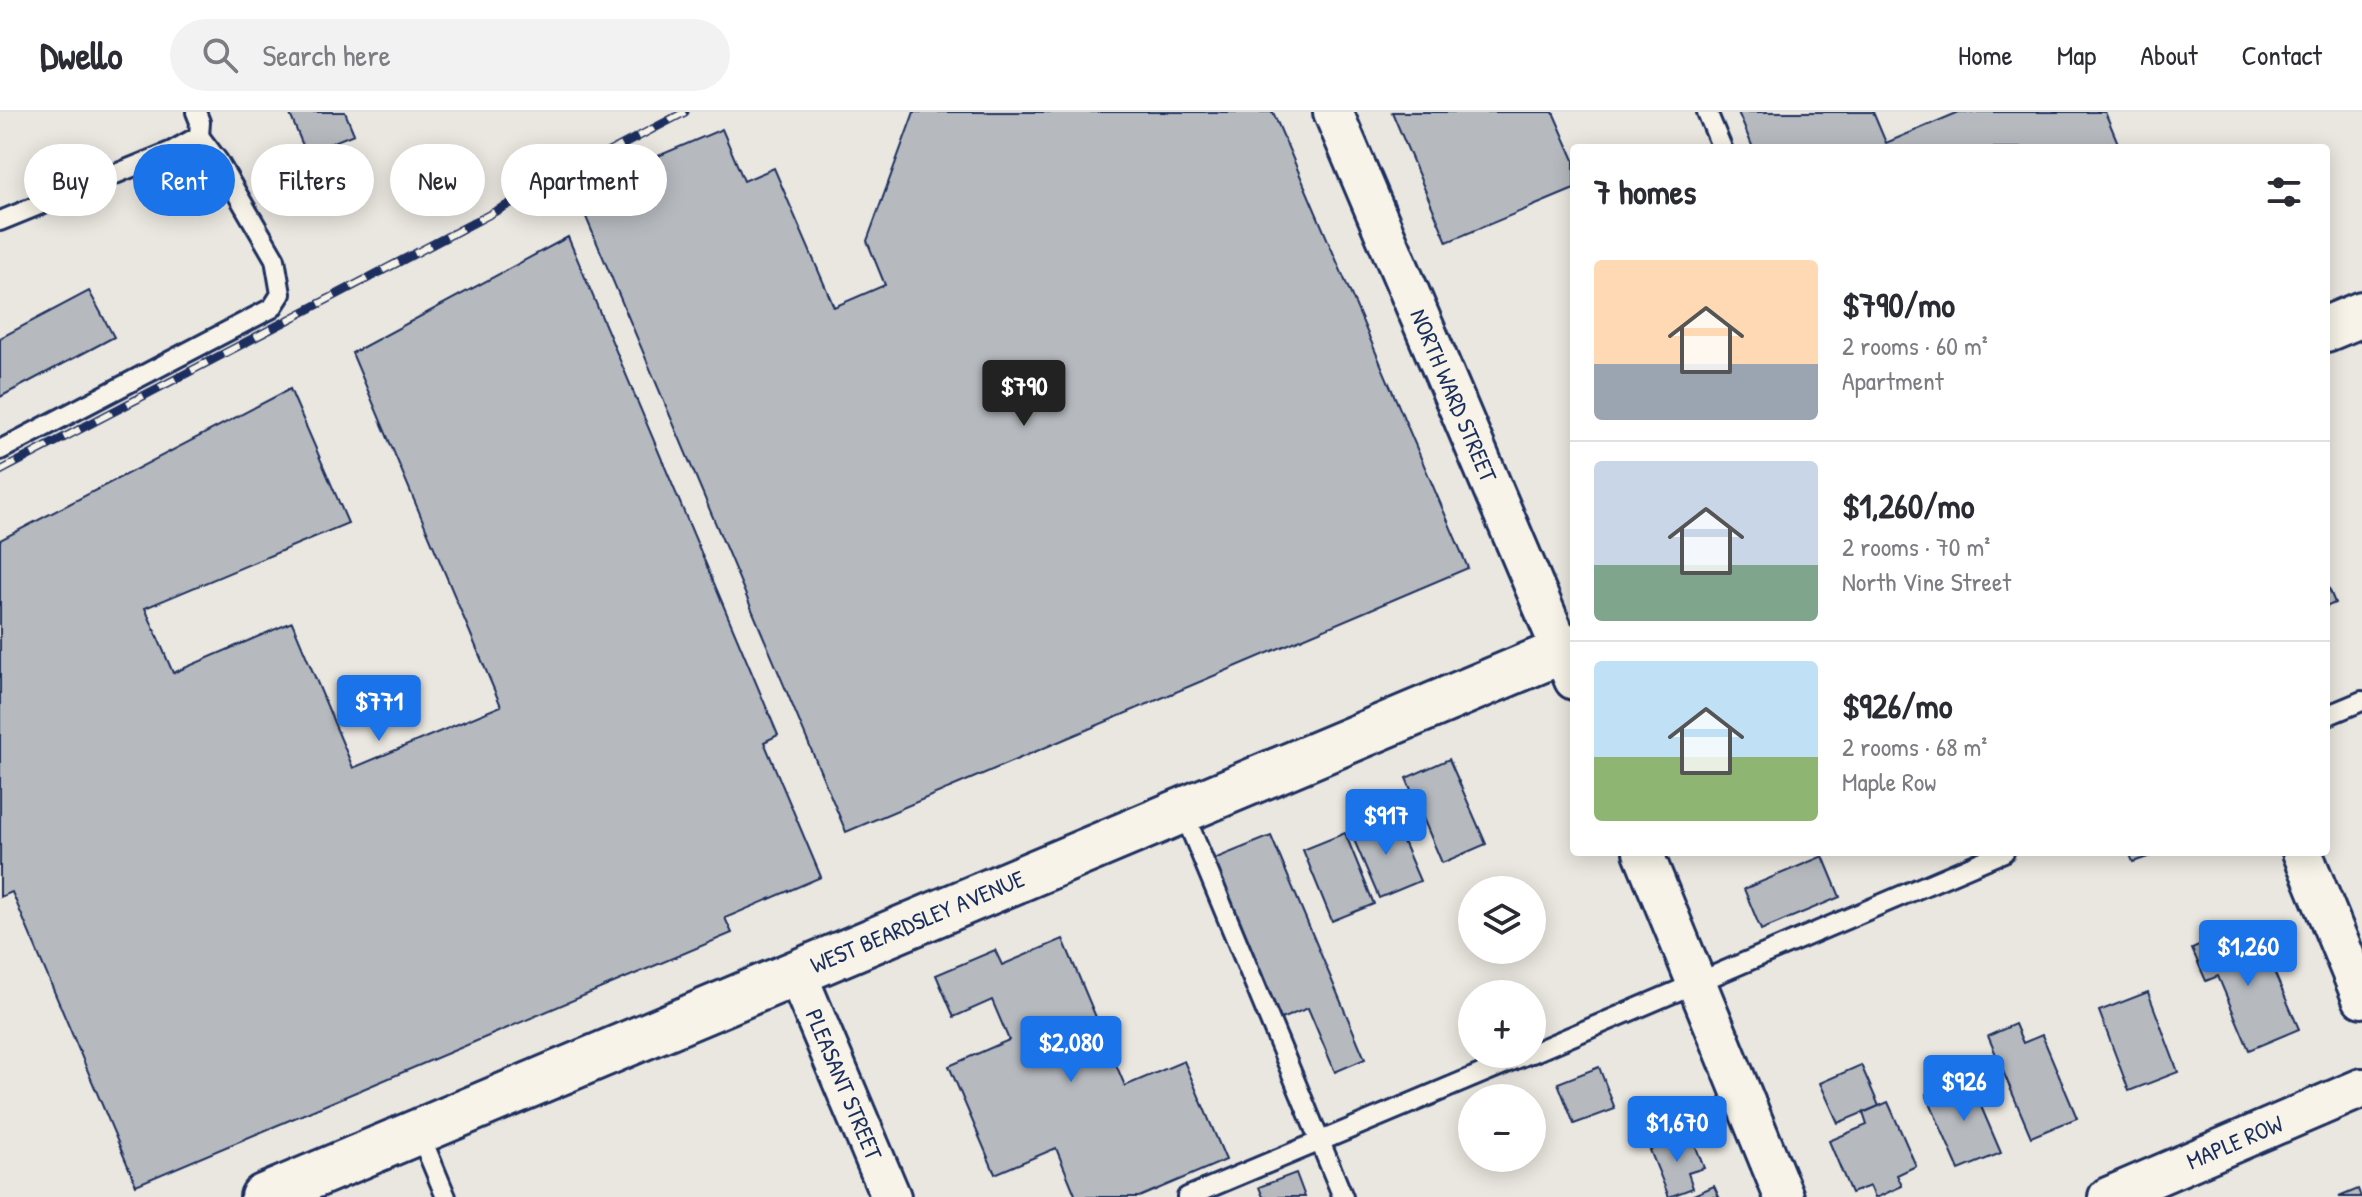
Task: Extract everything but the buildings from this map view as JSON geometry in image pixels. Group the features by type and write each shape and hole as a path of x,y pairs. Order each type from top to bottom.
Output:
{"main road":[{"path":"2330,327 2362,314"},
{"name":"WEST BEARDSLEY AVENUE","path":"263,1197 1183,811 1570,659"}],"street":[{"name":"NORTH WARD STREET","path":"1333,112 1570,659"},
{"path":"1645,856 1784,1197"},
{"path":"2304,856 2362,998"},
{"name":"PLEASANT STREET","path":"797,974 891,1197"},
{"name":"MAPLE ROW","path":"2108,1197 2362,1088"}],"lane":[{"path":"0,450 272,308 281,294 275,259 218,161 199,136 200,122 196,112"},
{"path":"1707,112 1720,144"},
{"path":"0,221 172,151 199,136"},
{"path":"2330,714 2362,701"},
{"path":"1183,811 1343,1197"},
{"path":"1546,1046 1995,856"},
{"path":"1187,1197 1494,1068"},
{"path":"419,1132 446,1197"}],"railway":[{"path":"0,471 685,112"}]}
